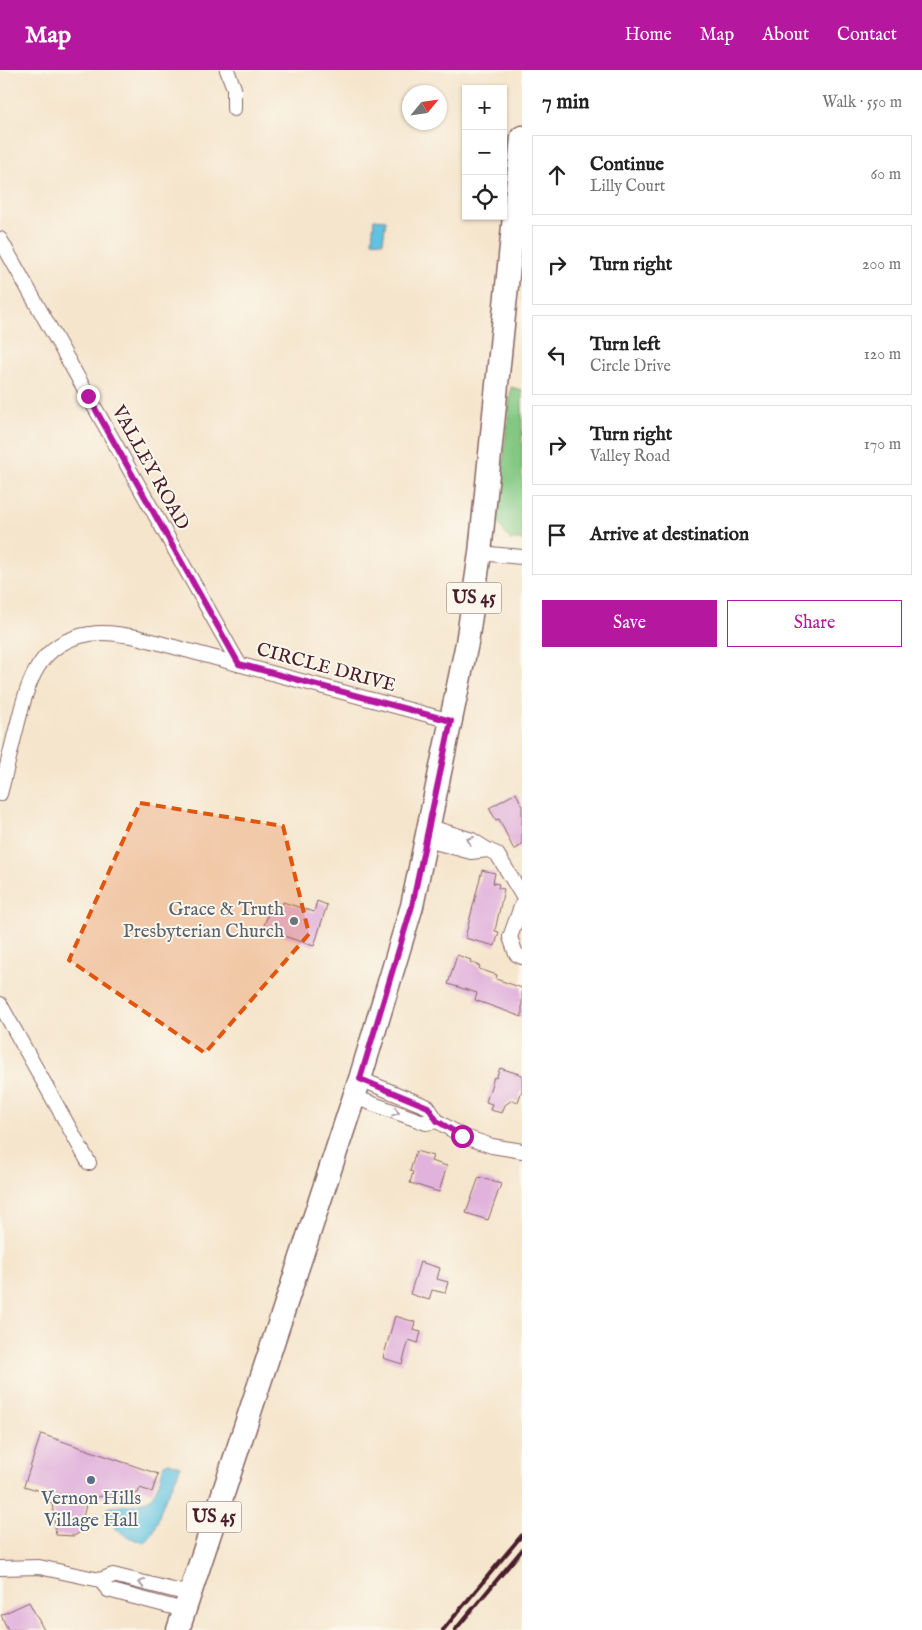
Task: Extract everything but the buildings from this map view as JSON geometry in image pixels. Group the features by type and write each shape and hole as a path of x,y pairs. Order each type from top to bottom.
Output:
{"main road":[{"name":"US 45","path":"183,1612 357,1088 412,906 468,643 480,553 522,137"}],"street":[{"path":"227,70 234,88 234,109"},
{"name":"VALLEY ROAD","path":"0,239 239,664"},
{"path":"480,553 522,557"},
{"name":"CIRCLE DRIVE","path":"0,794 27,687 36,668 45,656 71,639 91,634 136,637 451,721"},
{"path":"428,834 472,840 497,854 522,895"},
{"path":"522,904 510,937 516,954 522,957"},
{"path":"0,1004 89,1162"},
{"path":"357,1088 426,1123 437,1121"},
{"path":"357,1088 428,1107 437,1121 462,1136 492,1146 522,1151"},
{"path":"0,1568 39,1567 100,1580 113,1575 183,1612"}],"highlighted area":[{"path":"140,803 283,826 309,934 205,1053 69,960"}],"green space":[{"path":"511,387 522,390 522,540 510,540 497,521"}],"water":[{"path":"374,219 386,220 383,242 372,241"},
{"path":"169,1462 180,1466 165,1499 155,1528 149,1538 145,1543 120,1532 110,1523 105,1511 108,1507 141,1503 148,1500 157,1488 164,1464"}],"railway":[{"path":"443,1630 522,1535"},
{"path":"455,1630 522,1550"}],"place":[{"name":"Grace & Truth Presbyterian Church","path":"294,921"},
{"name":"Vernon Hills Village Hall","path":"91,1480"}],"route":[{"path":"88,396 239,664 451,721 412,906 360,1079 405,1095 428,1107 437,1121 462,1136"}]}
